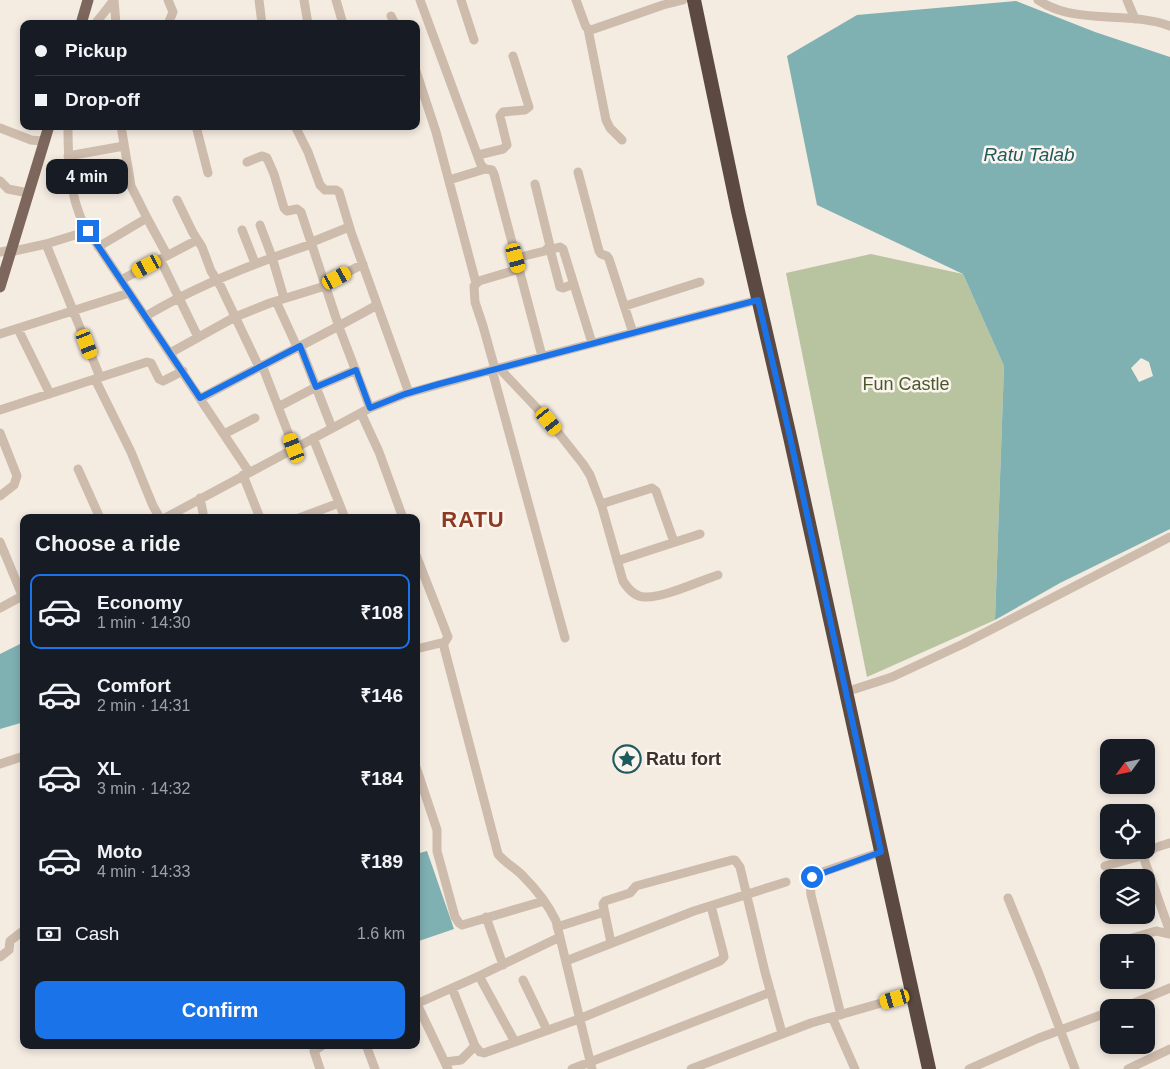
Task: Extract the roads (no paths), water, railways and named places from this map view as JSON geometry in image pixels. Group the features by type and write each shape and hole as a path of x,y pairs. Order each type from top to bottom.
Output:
{"highway":[{"path":"694,0 758,300 929,1069"},
{"path":"701,0 751,231 855,689 936,1069"}],"main road":[{"path":"82,20 88,0"},
{"path":"0,287 7,251 28,194 48,130"}],"street":[{"path":"99,20 114,0"},
{"path":"114,0 116,20"},
{"path":"168,0 173,12 170,20"},
{"path":"259,0 262,20"},
{"path":"304,0 307,20"},
{"path":"336,0 342,20"},
{"path":"420,0 478,155 485,169"},
{"path":"461,0 474,40"},
{"path":"576,0 588,29 606,120 610,128 622,140"},
{"path":"588,29 683,0"},
{"path":"1038,0 1054,9 1078,14 1095,17 1135,19 1170,26"},
{"path":"1126,0 1135,19"},
{"path":"478,155 503,149 507,145 500,116 503,112 525,110 529,107 513,56"},
{"path":"420,83 436,132 476,283"},
{"path":"0,128 31,140 44,141"},
{"path":"68,130 68,156 73,200 88,231 224,434 246,474 259,514"},
{"path":"122,130 131,186 147,218 179,297 198,337"},
{"path":"197,130 208,174"},
{"path":"297,130 308,152 320,185 325,190 336,190 339,192 349,227 409,393"},
{"path":"68,156 124,146"},
{"path":"247,162 262,156 267,158 284,208 287,211 300,210 339,326 370,408"},
{"path":"449,180 485,169 492,170 542,356"},
{"path":"578,172 599,251 609,259 633,333"},
{"path":"0,181 8,189 28,194"},
{"path":"536,184 550,242 549,249 560,287 563,288 574,284"},
{"path":"177,200 260,366 294,448"},
{"path":"98,247 147,218"},
{"path":"260,225 272,257 280,300 332,428"},
{"path":"146,316 179,297 216,280 349,227"},
{"path":"242,230 255,263"},
{"path":"7,251 46,244 88,231"},
{"path":"121,280 198,240"},
{"path":"46,244 74,311 98,378 158,514"},
{"path":"516,258 549,249 560,247 562,249 592,344"},
{"path":"170,353 235,317 325,285 362,264"},
{"path":"519,268 479,280 474,286 473,296 495,369 565,638"},
{"path":"625,306 700,282"},
{"path":"0,334 129,293"},
{"path":"172,514 370,408 409,393 542,356 758,300"},
{"path":"200,398 377,305"},
{"path":"18,329 50,394"},
{"path":"0,410 149,362 159,379 163,382 183,371"},
{"path":"495,369 549,421 590,475 601,504 623,581 628,589 634,594 644,597 666,593 718,574"},
{"path":"278,407 316,387 356,370"},
{"path":"361,413 379,452 402,514"},
{"path":"224,434 255,418"},
{"path":"0,433 18,476 14,485 0,496"},
{"path":"313,438 344,514"},
{"path":"78,469 98,514"},
{"path":"601,504 649,487 652,488 656,491 674,542"},
{"path":"200,498 203,514"},
{"path":"310,514 340,503"},
{"path":"617,561 700,534"},
{"path":"855,689 892,677 963,644 1170,537"},
{"path":"0,542 20,588"},
{"path":"420,565 448,637 444,647 498,854 523,875 551,910 560,937 591,1066"},
{"path":"0,608 20,597"},
{"path":"420,648 445,642"},
{"path":"0,764 20,757"},
{"path":"420,785 437,830 437,850 457,921 462,925 544,900"},
{"path":"1155,849 1170,843"},
{"path":"855,1069 836,1016 811,895 810,880 817,874 881,852"},
{"path":"1105,866 1130,859"},
{"path":"1144,859 1166,909 1170,933 1156,932 1148,934"},
{"path":"611,943 604,912 603,904 605,901 630,893 636,886 732,860 738,863 782,1034"},
{"path":"566,961 711,906 786,882"},
{"path":"1008,898 1075,1069"},
{"path":"452,988 475,1046 482,1053 579,1019 714,965 722,959 723,952 711,906"},
{"path":"557,927 604,912"},
{"path":"486,917 503,965"},
{"path":"0,957 8,950 10,941 20,933"},
{"path":"420,1003 560,937"},
{"path":"479,976 514,1042"},
{"path":"523,980 547,1030"},
{"path":"1144,999 1170,988"},
{"path":"572,1069 591,1066 771,992"},
{"path":"691,1069 782,1034 913,994"},
{"path":"420,1010 447,1066 461,1060 475,1046"},
{"path":"969,1069 1019,1046 1100,1015"},
{"path":"317,1049 314,1051 320,1069"},
{"path":"368,1049 375,1069"},
{"path":"1128,1069 1170,1049"}],"water":[{"name":"Ratu Talab","path":"1016,1 1095,32 1170,57 1170,529 1060,583 995,620 1004,366 963,274 817,205 787,56 857,15","holes":["1141,358 1149,362 1153,376 1139,382 1131,368"]},
{"path":"20,644 20,723 0,729 0,654"},
{"path":"427,851 454,929 420,941 420,853"}],"place":[{"name":"Ratu fort","path":"627,759"}],"district":[{"name":"RATU","path":"473,519"}],"park label":[{"name":"Fun Castle","path":"906,384"}]}
